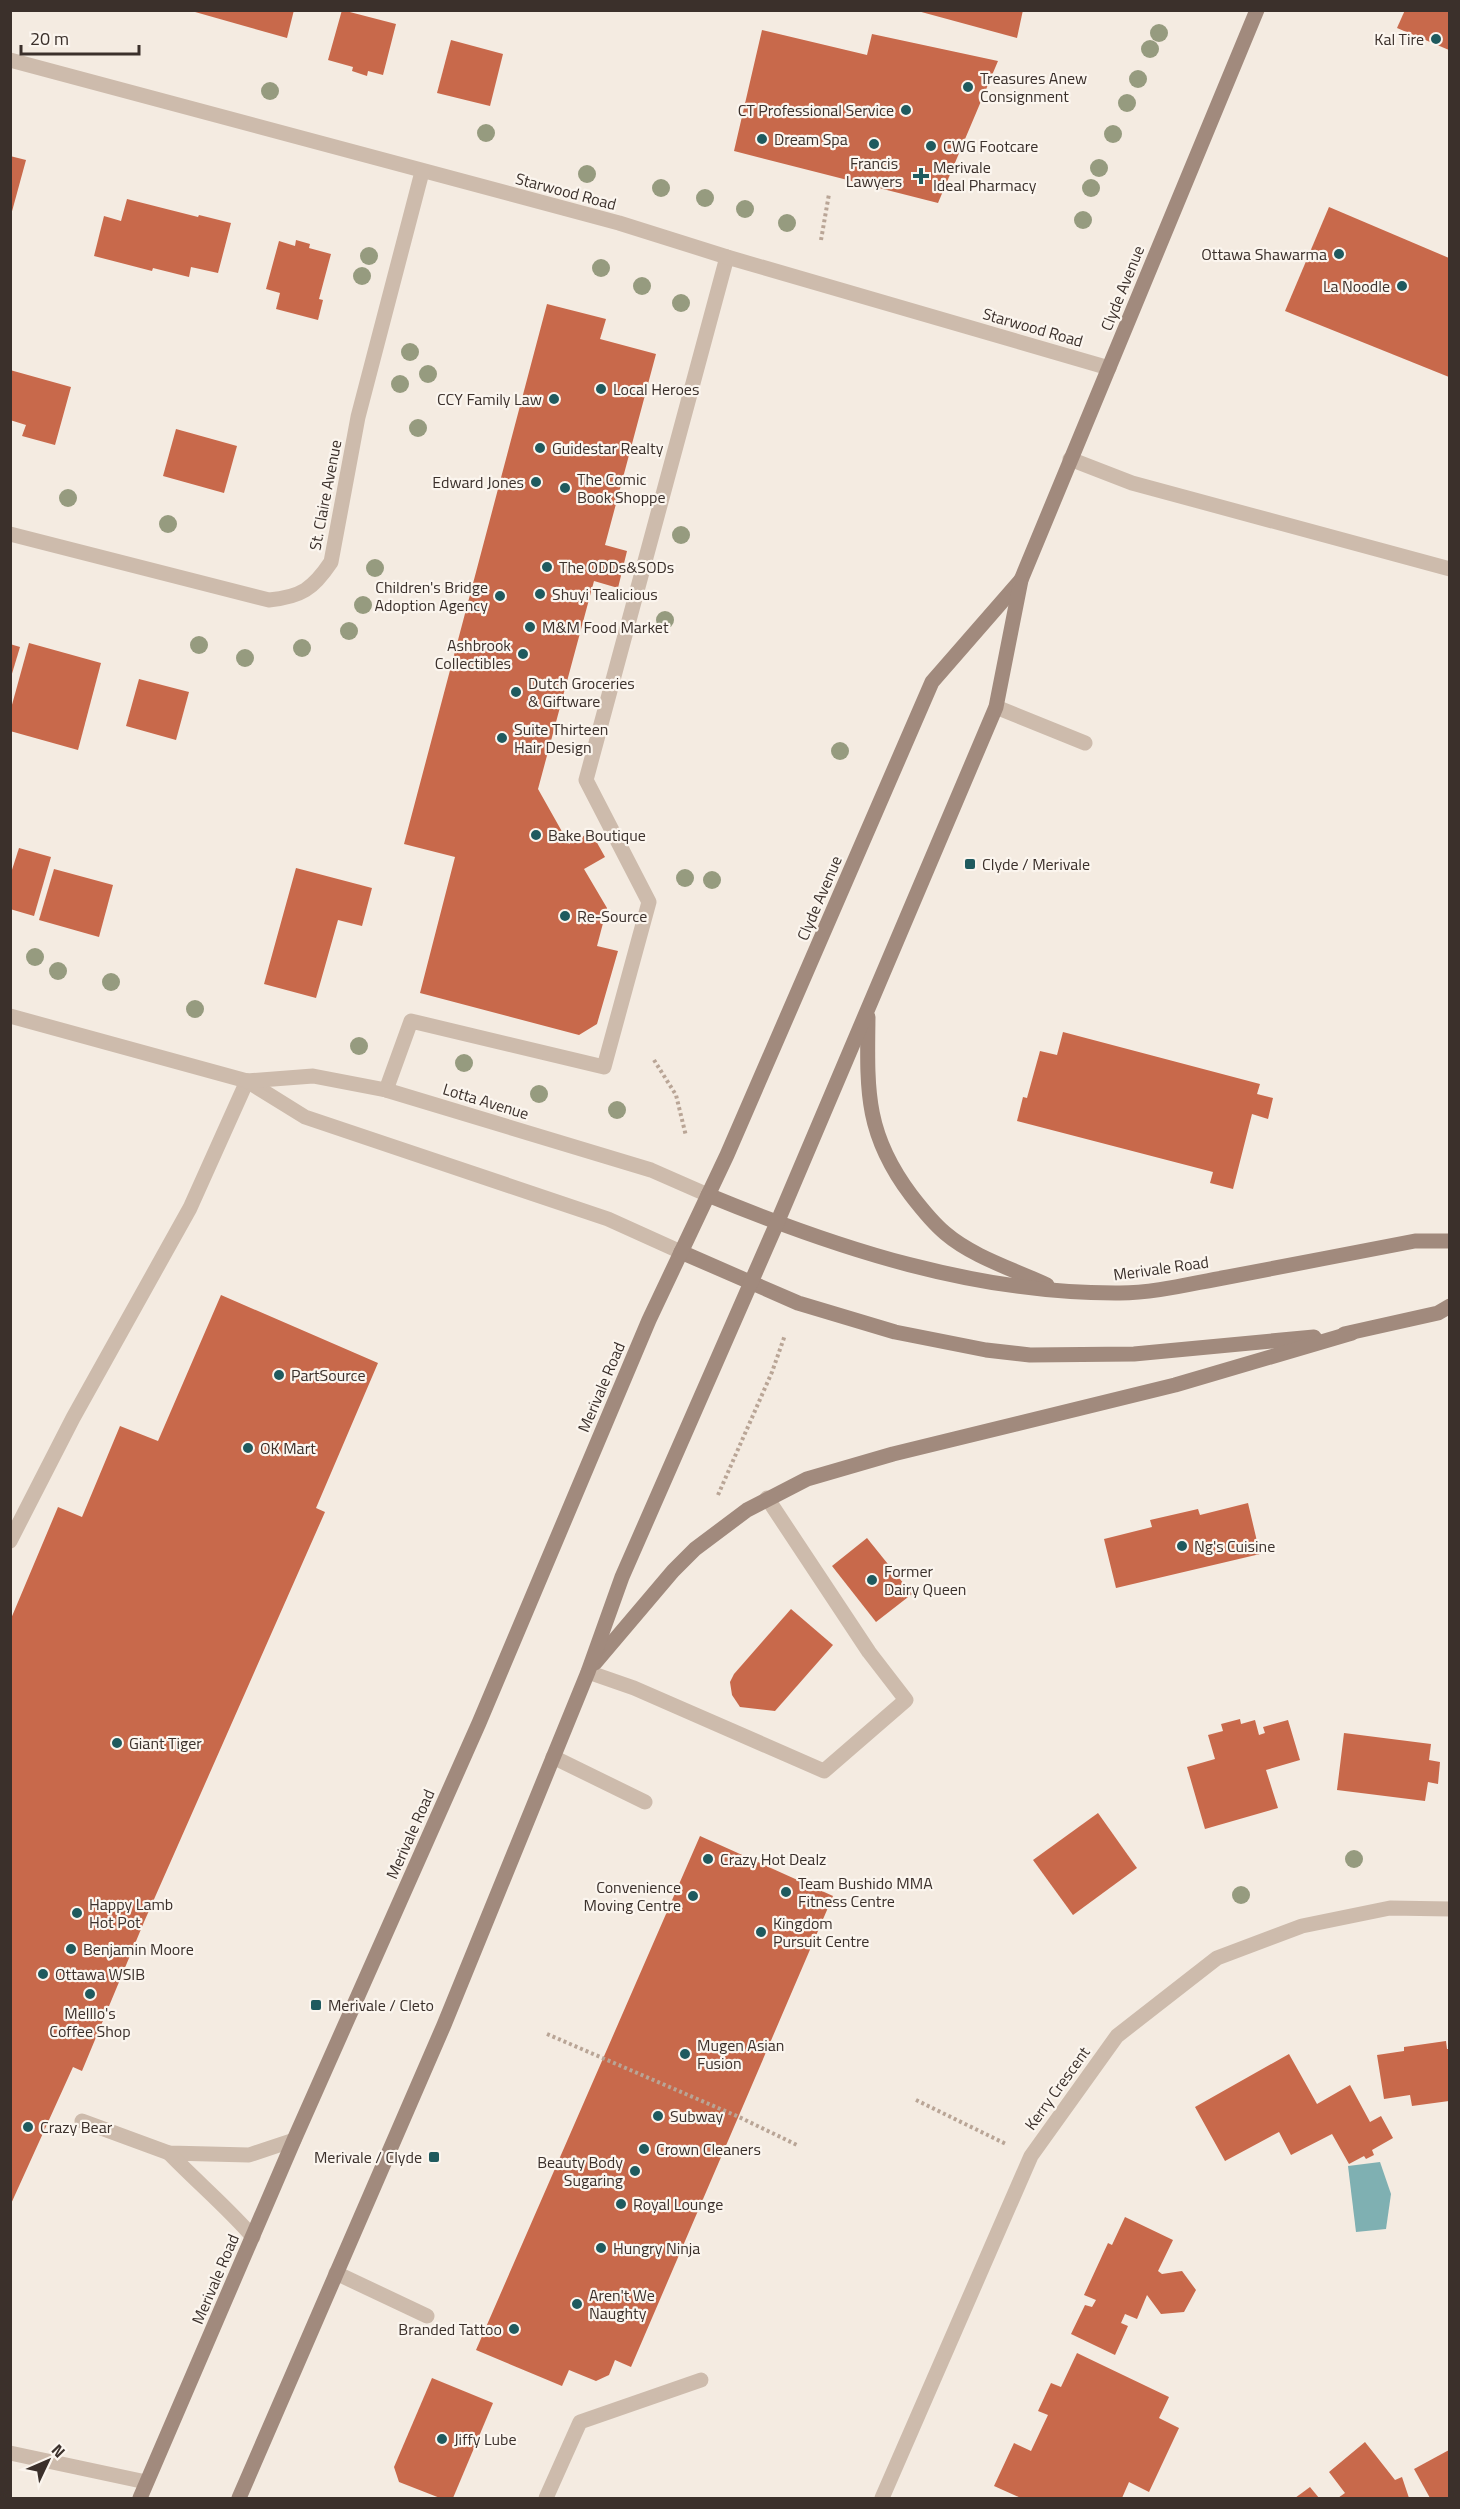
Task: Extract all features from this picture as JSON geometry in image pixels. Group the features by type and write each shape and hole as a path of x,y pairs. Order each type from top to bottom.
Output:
{"main road":[{"name":"Clyde Avenue","path":"749,1283 777,1223 996,707 1021,580 1257,10"},
{"name":"Clyde Avenue","path":"681,1252 727,1155 932,681 1021,580"},
{"path":"868,1010 867,1085 873,1120 883,1151 906,1189 945,1233 970,1250 1061,1291"},
{"name":"Merivale Road","path":"708,1195 777,1223 894,1261 986,1283 1061,1291 1122,1294 1167,1288 1415,1241 1449,1241"},
{"name":"Merivale Road","path":"140,2499 294,2140 479,1723 644,1331 681,1252"},
{"path":"681,1252 798,1303 895,1332 938,1342 1030,1355 1080,1356 1188,1350 1352,1333"},
{"path":"239,2499 444,2025 588,1672 622,1577 749,1283"},
{"path":"588,1672 673,1571 694,1550 724,1525 767,1498 807,1479 1175,1385 1352,1333 1438,1312 1449,1306"}],"street":[{"name":"Starwood Road","path":"10,60 619,223 727,257 1109,368"},
{"name":"St. Claire Avenue","path":"10,534 269,600 292,598 306,591 320,579 331,562 358,417 422,172"},
{"path":"386,1090 411,1022 604,1067 649,902 586,780 727,257"},
{"path":"1070,459 1132,483 1449,569"},
{"path":"996,707 1085,743"},
{"name":"Lotta Avenue","path":"10,1016 247,1081 305,1117 608,1219 681,1252"},
{"name":"Lotta Avenue","path":"247,1081 313,1076 386,1090 651,1170 708,1195"},
{"path":"10,1540 73,1418 190,1208 247,1081"},
{"path":"588,1672 634,1688 824,1771 906,1700 869,1652 767,1498"},
{"path":"553,1757 645,1802"},
{"name":"Kerry Crescent","path":"882,2499 1031,2156 1117,2036 1217,1958 1302,1926 1390,1908 1449,1909"},
{"path":"82,2121 169,2153 249,2155 294,2140"},
{"path":"169,2153 204,2190 226,2206 253,2237"},
{"path":"336,2273 427,2316"},
{"path":"546,2499 580,2422 701,2380"},
{"path":"10,2453 146,2482"}],"path":[{"path":"821,240 829,194"},
{"path":"654,1060 676,1095 686,1136"},
{"path":"716,1500 772,1372 785,1335"},
{"path":"547,2034 739,2117 797,2145"},
{"path":"916,2100 1031,2156"}],"water":[{"path":"1380,2162 1391,2194 1386,2229 1356,2232 1348,2166"}],"building":[{"path":"188,10 294,10 287,38"},
{"path":"342,10 396,24 383,75 368,71 367,76 352,71 353,67 328,60"},
{"path":"914,10 1023,10 1017,38"},
{"name":"Kal Tire","path":"1405,10 1449,10 1449,50 1397,28"},
{"path":"762,30 867,55 872,34 998,61 938,203 734,151"},
{"path":"451,40 503,54 490,106 437,93"},
{"path":"10,156 26,160 11,215 10,215"},
{"path":"127,199 231,223 218,273 191,267 189,277 153,268 152,271 94,256 104,216 121,221"},
{"path":"1329,207 1449,258 1449,377 1285,311"},
{"path":"296,240 310,244 309,248 331,254 319,299 323,300 318,320 276,309 280,293 266,289 279,241 295,246"},
{"path":"547,304 606,319 600,339 656,354 605,545 627,551 618,588 594,581 538,789 569,844 591,832 605,857 584,869 607,908 597,946 618,951 597,1024 579,1035 420,993 455,857 404,844"},
{"path":"10,370 71,387 55,445 22,436 26,425 10,420"},
{"path":"176,429 237,446 224,493 163,476"},
{"path":"29,643 101,663 78,750 10,731 10,712"},
{"path":"10,644 20,647 11,677 10,677"},
{"path":"139,679 189,692 176,740 126,726"},
{"path":"19,848 51,857 34,916 10,909 10,876"},
{"path":"296,868 372,888 362,926 338,920 316,998 264,984"},
{"path":"54,869 113,885 99,937 39,920"},
{"path":"1063,1032 1260,1084 1257,1094 1273,1098 1268,1119 1252,1114 1233,1189 1210,1183 1213,1172 1017,1121 1023,1097 1027,1098 1040,1051 1057,1055"},
{"name":"Giant Tiger","path":"221,1295 378,1363 316,1508 325,1512 144,1922 82,2071 73,2067 10,2206 10,1621 58,1507 82,1517 120,1426 158,1441"},
{"name":"Ng's Cuisine","path":"1248,1503 1260,1554 1116,1588 1104,1539 1152,1527 1150,1520 1198,1509 1200,1515"},
{"name":"Former Dairy Queen","path":"867,1538 912,1594 876,1622 832,1566"},
{"path":"791,1609 833,1645 775,1711 740,1707 732,1695 730,1682 734,1674"},
{"path":"1240,1719 1241,1724 1255,1720 1259,1735 1265,1733 1263,1727 1288,1720 1300,1760 1266,1770 1278,1808 1205,1829 1187,1767 1215,1759 1208,1735 1223,1731 1221,1724"},
{"path":"1344,1733 1431,1744 1429,1760 1440,1762 1438,1784 1428,1782 1425,1801 1337,1790"},
{"path":"1098,1813 1137,1868 1073,1915 1033,1860"},
{"path":"700,1836 833,1896 631,2367 615,2360 609,2375 596,2381 569,2370 562,2386 476,2350"},
{"path":"1446,2041 1447,2049 1449,2049 1449,2101 1412,2106 1410,2095 1384,2099 1377,2055 1404,2051 1404,2047"},
{"path":"1289,2054 1317,2104 1350,2085 1370,2122 1381,2116 1393,2138 1372,2150 1374,2155 1366,2159 1364,2156 1349,2164 1332,2134 1291,2155 1279,2132 1225,2161 1195,2107"},
{"path":"1125,2217 1173,2240 1158,2271 1162,2274 1182,2271 1196,2290 1184,2312 1161,2314 1147,2295 1137,2319 1125,2314 1121,2323 1128,2326 1115,2355 1071,2334 1085,2305 1092,2307 1096,2300 1084,2295 1108,2243 1112,2245"},
{"path":"1077,2353 1169,2397 1159,2418 1179,2428 1149,2492 1129,2482 1122,2498 1021,2498 994,2486 1014,2443 1031,2451 1048,2415 1038,2411 1051,2383 1061,2387"},
{"name":"Jiffy Lube","path":"432,2378 493,2403 453,2498 440,2498 399,2482 394,2467"},
{"path":"1365,2442 1395,2480 1402,2477 1409,2498 1338,2498 1345,2493 1329,2472"},
{"path":"1449,2450 1449,2498 1430,2498 1414,2469"},
{"path":"1310,2487 1319,2498 1295,2498"}],"place":[{"name":"Kal Tire","path":"1436,39"},
{"name":"Treasures Anew Consignment","path":"968,87"},
{"name":"CT Professional Service","path":"906,110"},
{"name":"Dream Spa","path":"762,139"},
{"name":"Francis Lawyers","path":"874,144"},
{"name":"CWG Footcare","path":"931,146"},
{"name":"Merivale Ideal Pharmacy","path":"921,176"},
{"name":"Ottawa Shawarma","path":"1339,254"},
{"name":"La Noodle","path":"1402,286"},
{"name":"Local Heroes","path":"601,389"},
{"name":"CCY Family Law","path":"554,399"},
{"name":"Guidestar Realty","path":"540,448"},
{"name":"Edward Jones","path":"536,482"},
{"name":"The Comic Book Shoppe","path":"565,488"},
{"name":"The ODDs&SODs","path":"547,567"},
{"name":"Shuyi Tealicious","path":"540,594"},
{"name":"Children's Bridge Adoption Agency","path":"500,596"},
{"name":"M&M Food Market","path":"530,627"},
{"name":"Ashbrook Collectibles","path":"523,654"},
{"name":"Dutch Groceries & Giftware","path":"516,692"},
{"name":"Suite Thirteen Hair Design","path":"502,738"},
{"name":"Bake Boutique","path":"536,835"},
{"name":"Clyde / Merivale","path":"970,864"},
{"name":"Re-Source","path":"565,916"},
{"name":"PartSource","path":"279,1375"},
{"name":"OK Mart","path":"248,1448"},
{"name":"Ng's Cuisine","path":"1182,1546"},
{"name":"Former Dairy Queen","path":"872,1580"},
{"name":"Giant Tiger","path":"117,1743"},
{"name":"Crazy Hot Dealz","path":"708,1859"},
{"name":"Team Bushido MMA Fitness Centre","path":"786,1892"},
{"name":"Convenience Moving Centre","path":"693,1896"},
{"name":"Happy Lamb Hot Pot","path":"77,1913"},
{"name":"Kingdom Pursuit Centre","path":"761,1932"},
{"name":"Benjamin Moore","path":"71,1949"},
{"name":"Ottawa WSIB","path":"43,1974"},
{"name":"Melllo's Coffee Shop","path":"90,1994"},
{"name":"Merivale / Cleto","path":"316,2005"},
{"name":"Mugen Asian Fusion","path":"685,2054"},
{"name":"Subway","path":"658,2116"},
{"name":"Crazy Bear","path":"28,2127"},
{"name":"Crown Cleaners","path":"644,2149"},
{"name":"Merivale / Clyde","path":"434,2157"},
{"name":"Beauty Body Sugaring","path":"635,2171"},
{"name":"Royal Lounge","path":"621,2204"},
{"name":"Hungry Ninja","path":"601,2248"},
{"name":"Aren't We Naughty","path":"577,2304"},
{"name":"Branded Tattoo","path":"514,2329"},
{"name":"Jiffy Lube","path":"442,2439"}]}
